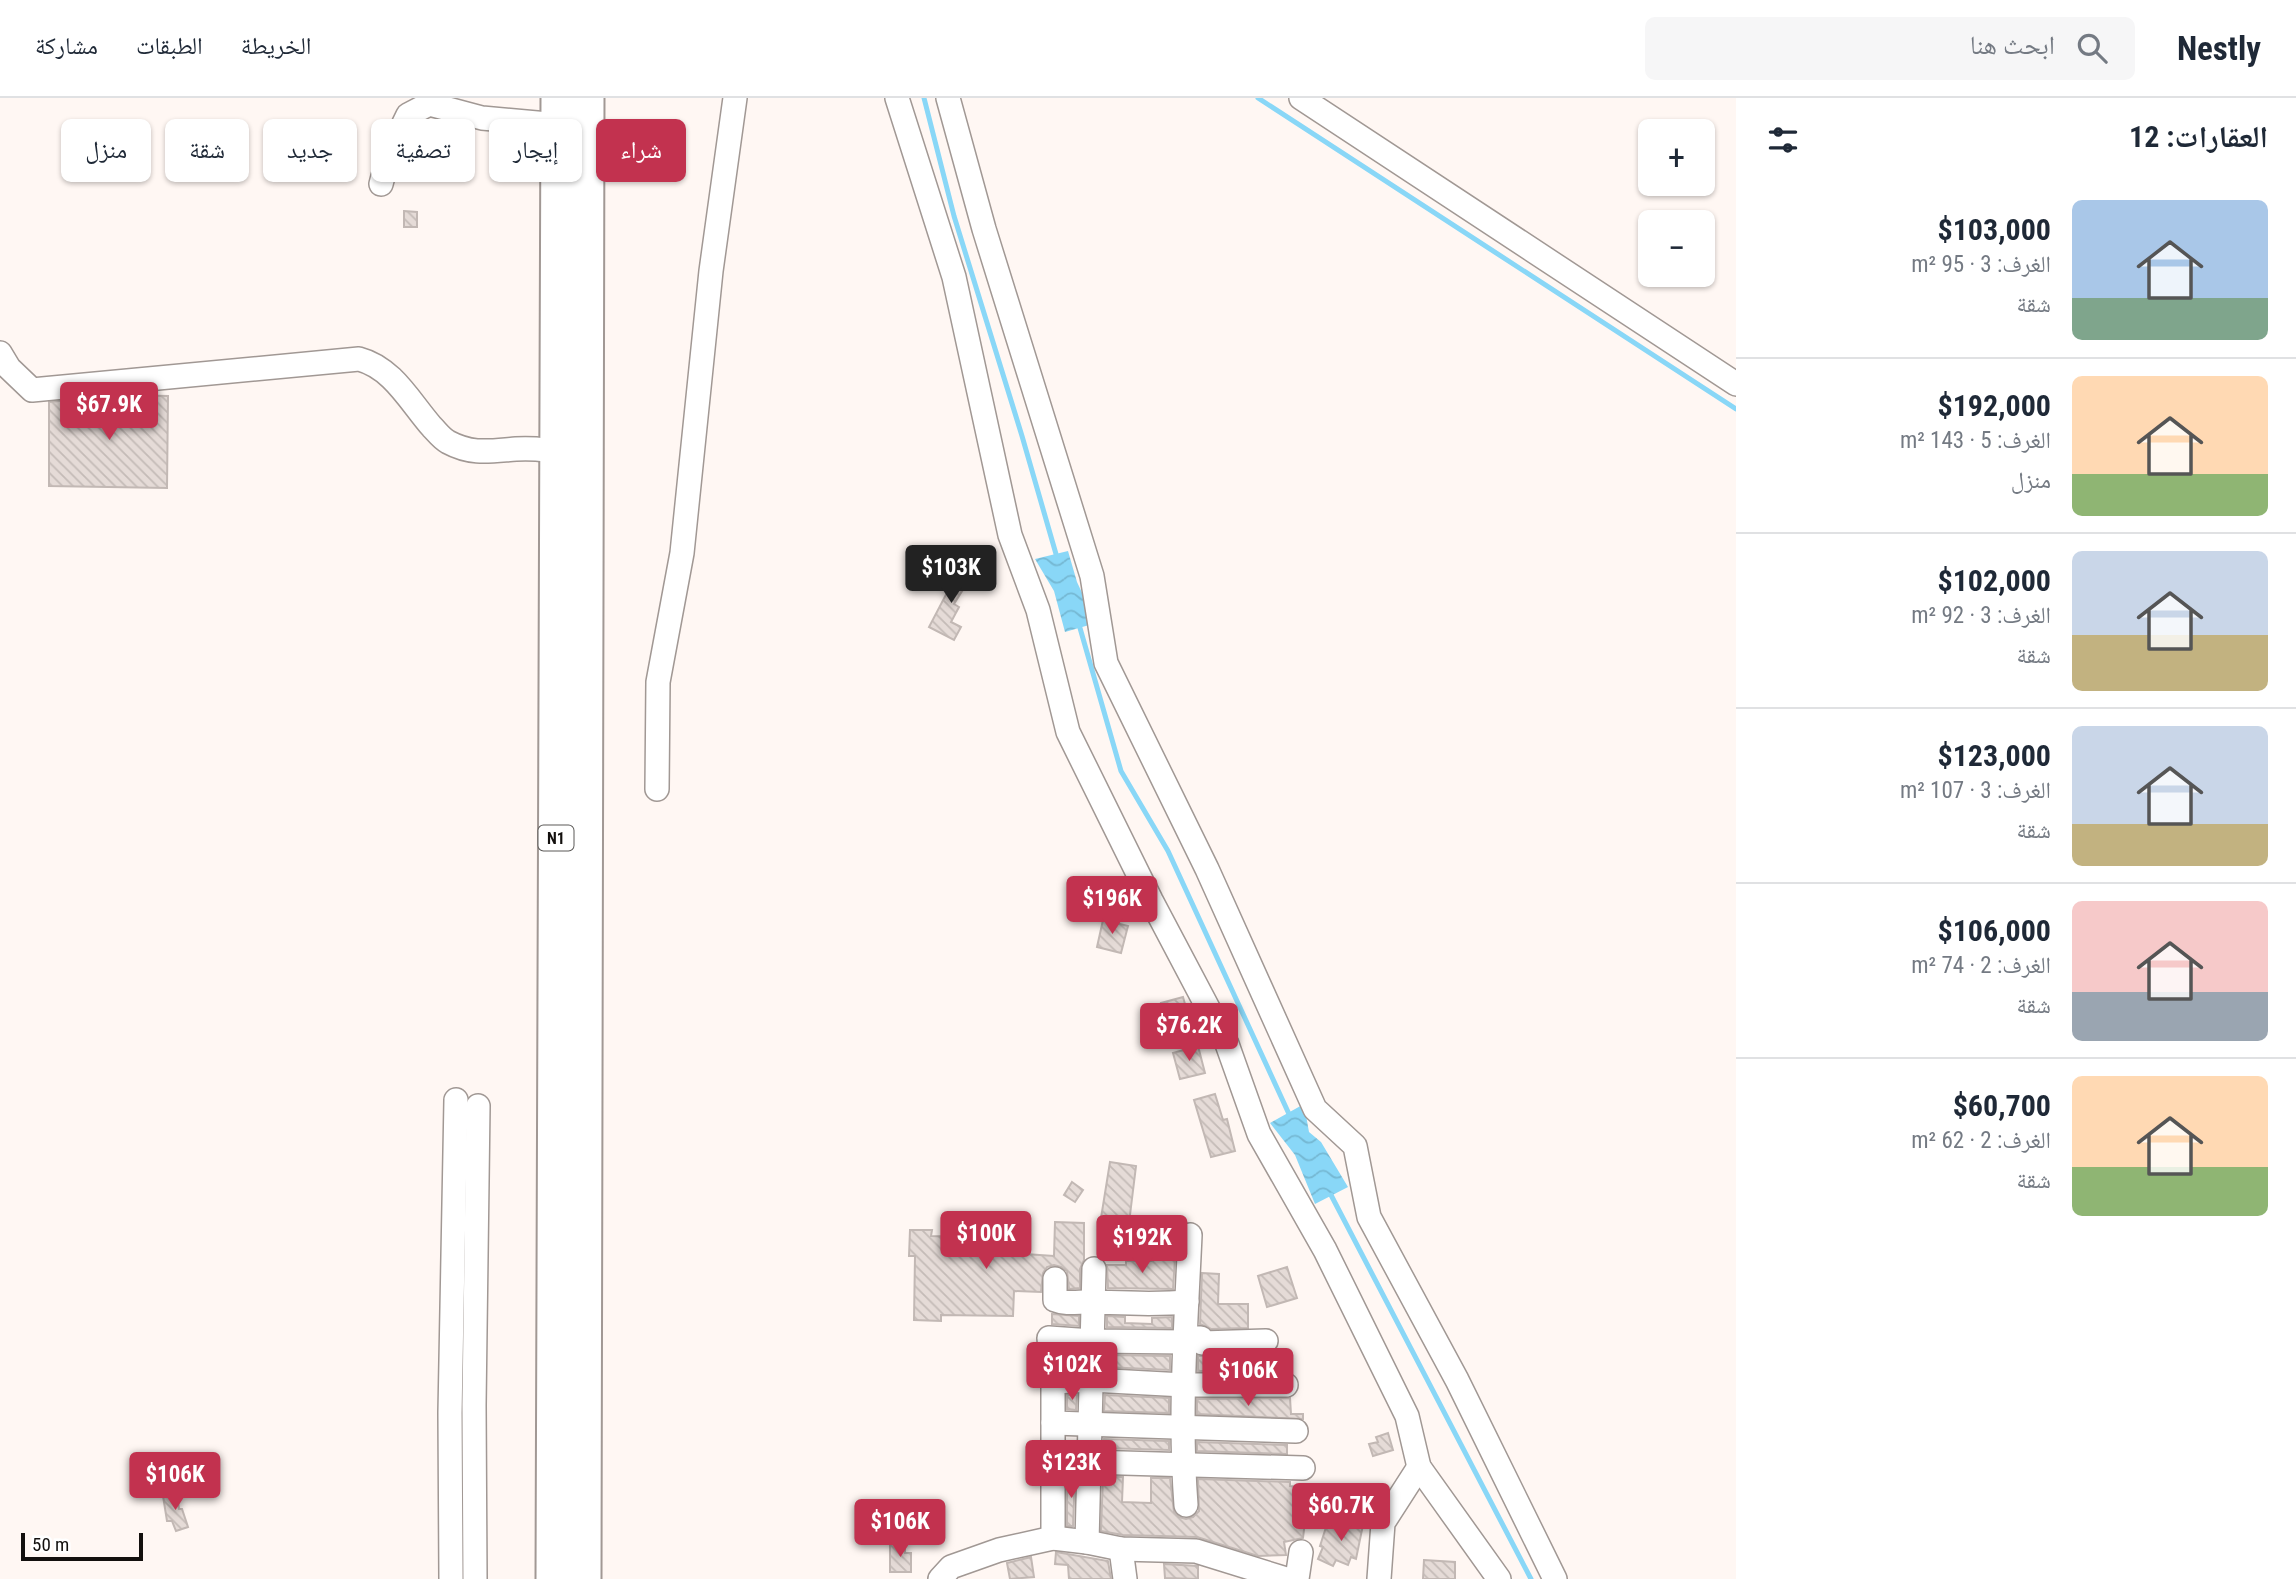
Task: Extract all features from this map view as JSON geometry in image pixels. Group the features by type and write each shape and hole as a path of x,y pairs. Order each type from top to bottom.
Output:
{"highway":[{"name":"N1","path":"553,1579 572,455 587,98"},
{"name":"N1","path":"559,112 572,455 584,1579"}],"street":[{"path":"657,789 658,681 682,553 711,271 735,98"},
{"path":"897,98 954,277 1010,535 1038,610 1068,732 1151,900 1227,1044 1259,1134 1325,1250 1407,1416 1419,1467 1499,1579"},
{"path":"948,98 985,229 1092,576 1106,663 1207,869 1315,1109 1355,1146 1369,1217 1457,1380 1555,1579"},
{"path":"1301,98 1736,384"},
{"path":"381,184 389,154 408,115 419,104 429,104 482,118 559,112"},
{"path":"0,353 9,368 32,390 359,359 373,362 391,376 444,440 462,449 491,453 543,449 572,455"},
{"path":"451,1579 450,1413 456,1101"},
{"path":"475,1579 474,1405 478,1106"},
{"path":"1186,1505 1183,1466 1184,1385 1190,1235"},
{"path":"1087,1542 1091,1302 1094,1269"},
{"path":"1055,1279 1055,1300 1062,1303 1152,1305 1187,1302"},
{"path":"1053,1538 1053,1382 1049,1338 1092,1342 1186,1342 1189,1338 1201,1338 1202,1343 1266,1341"},
{"path":"1053,1382 1091,1380 1184,1385 1286,1385"},
{"path":"1053,1423 1296,1432"},
{"path":"1053,1461 1303,1468"},
{"path":"1368,1579 1379,1579 1382,1523 1419,1467"},
{"path":"940,1579 951,1567 999,1550 1053,1538 1121,1549 1196,1551 1286,1579"},
{"path":"1121,1549 1125,1579"},
{"path":"1297,1579 1301,1552"}],"water":[{"path":"1068,551 1077,582 1096,623 1065,632 1054,591 1035,559"},
{"path":"1304,1104 1309,1132 1321,1142 1348,1187 1315,1204 1295,1155 1270,1123"}],"building":[{"path":"404,211 417,212 417,227 404,227"},
{"path":"124,395 168,396 167,488 49,486 49,402"},
{"path":"962,565 974,572 954,604 959,607 951,622 961,627 954,640 929,627"},
{"path":"1103,920 1128,926 1121,953 1097,947"},
{"path":"1183,997 1187,1011 1165,1017 1161,1003"},
{"path":"1198,1046 1205,1073 1180,1079 1173,1053"},
{"path":"1215,1094 1223,1120 1227,1119 1235,1151 1211,1157 1194,1100"},
{"path":"1110,1162 1136,1166 1128,1231 1118,1229 1101,1218"},
{"path":"1072,1182 1083,1190 1075,1202 1064,1195"},
{"path":"1055,1222 1084,1223 1084,1260 1080,1269 1080,1288 1069,1289 1067,1271 1054,1265 1047,1267 1043,1273 1041,1292 1014,1291 1013,1316 941,1315 941,1321 914,1320 915,1256 909,1256 910,1230 932,1230 931,1236 1026,1239 1025,1254 1054,1256"},
{"path":"1175,1259 1173,1289 1108,1288 1107,1265 1126,1265 1126,1261"},
{"path":"1287,1267 1297,1298 1267,1307 1258,1276"},
{"path":"1202,1273 1219,1274 1218,1304 1248,1304 1248,1328 1211,1329 1200,1324"},
{"path":"1052,1314 1079,1316 1079,1326 1052,1324"},
{"path":"1107,1316 1125,1317 1125,1323 1152,1324 1152,1318 1172,1317 1172,1328 1107,1327"},
{"path":"1064,1353 1078,1354 1077,1367 1066,1367"},
{"path":"1106,1355 1170,1356 1170,1370 1105,1367"},
{"path":"1265,1355 1266,1362 1272,1362 1272,1371 1198,1371 1198,1356"},
{"path":"1067,1395 1077,1395 1076,1410 1067,1409"},
{"path":"1105,1395 1169,1398 1169,1413 1104,1411"},
{"path":"1290,1398 1291,1414 1303,1414 1303,1419 1197,1414 1197,1399"},
{"path":"1388,1433 1393,1450 1373,1456 1369,1444 1378,1442 1376,1437"},
{"path":"1104,1439 1169,1441 1169,1450 1103,1448"},
{"path":"1197,1442 1287,1445 1287,1454 1197,1451"},
{"path":"1067,1475 1075,1476 1073,1526 1067,1526"},
{"path":"1103,1476 1123,1477 1122,1502 1151,1503 1151,1478 1170,1478 1174,1512 1186,1519 1199,1511 1198,1479 1290,1482 1290,1486 1309,1488 1303,1538 1284,1542 1286,1555 1258,1556 1197,1537 1123,1535 1101,1531"},
{"path":"177,1494 179,1509 182,1509 188,1527 176,1531 172,1521 167,1521 163,1496"},
{"path":"1348,1520 1363,1525 1356,1559 1351,1557 1348,1565 1336,1560 1333,1566 1318,1559 1328,1521 1346,1526"},
{"path":"890,1544 905,1544 905,1553 911,1553 911,1572 890,1572"},
{"path":"1056,1552 1108,1561 1111,1579 1069,1579 1068,1565 1055,1564"},
{"path":"1031,1557 1034,1577 1010,1579 1007,1563"},
{"path":"1424,1560 1455,1562 1455,1579 1423,1579"},
{"path":"1164,1564 1198,1566 1198,1579 1165,1578"}],"waterway":[{"path":"924,98 954,216 1056,554"},
{"path":"1258,98 1736,409"},
{"path":"1080,628 1121,771 1168,851 1289,1114"},
{"path":"1331,1195 1531,1579"}]}
